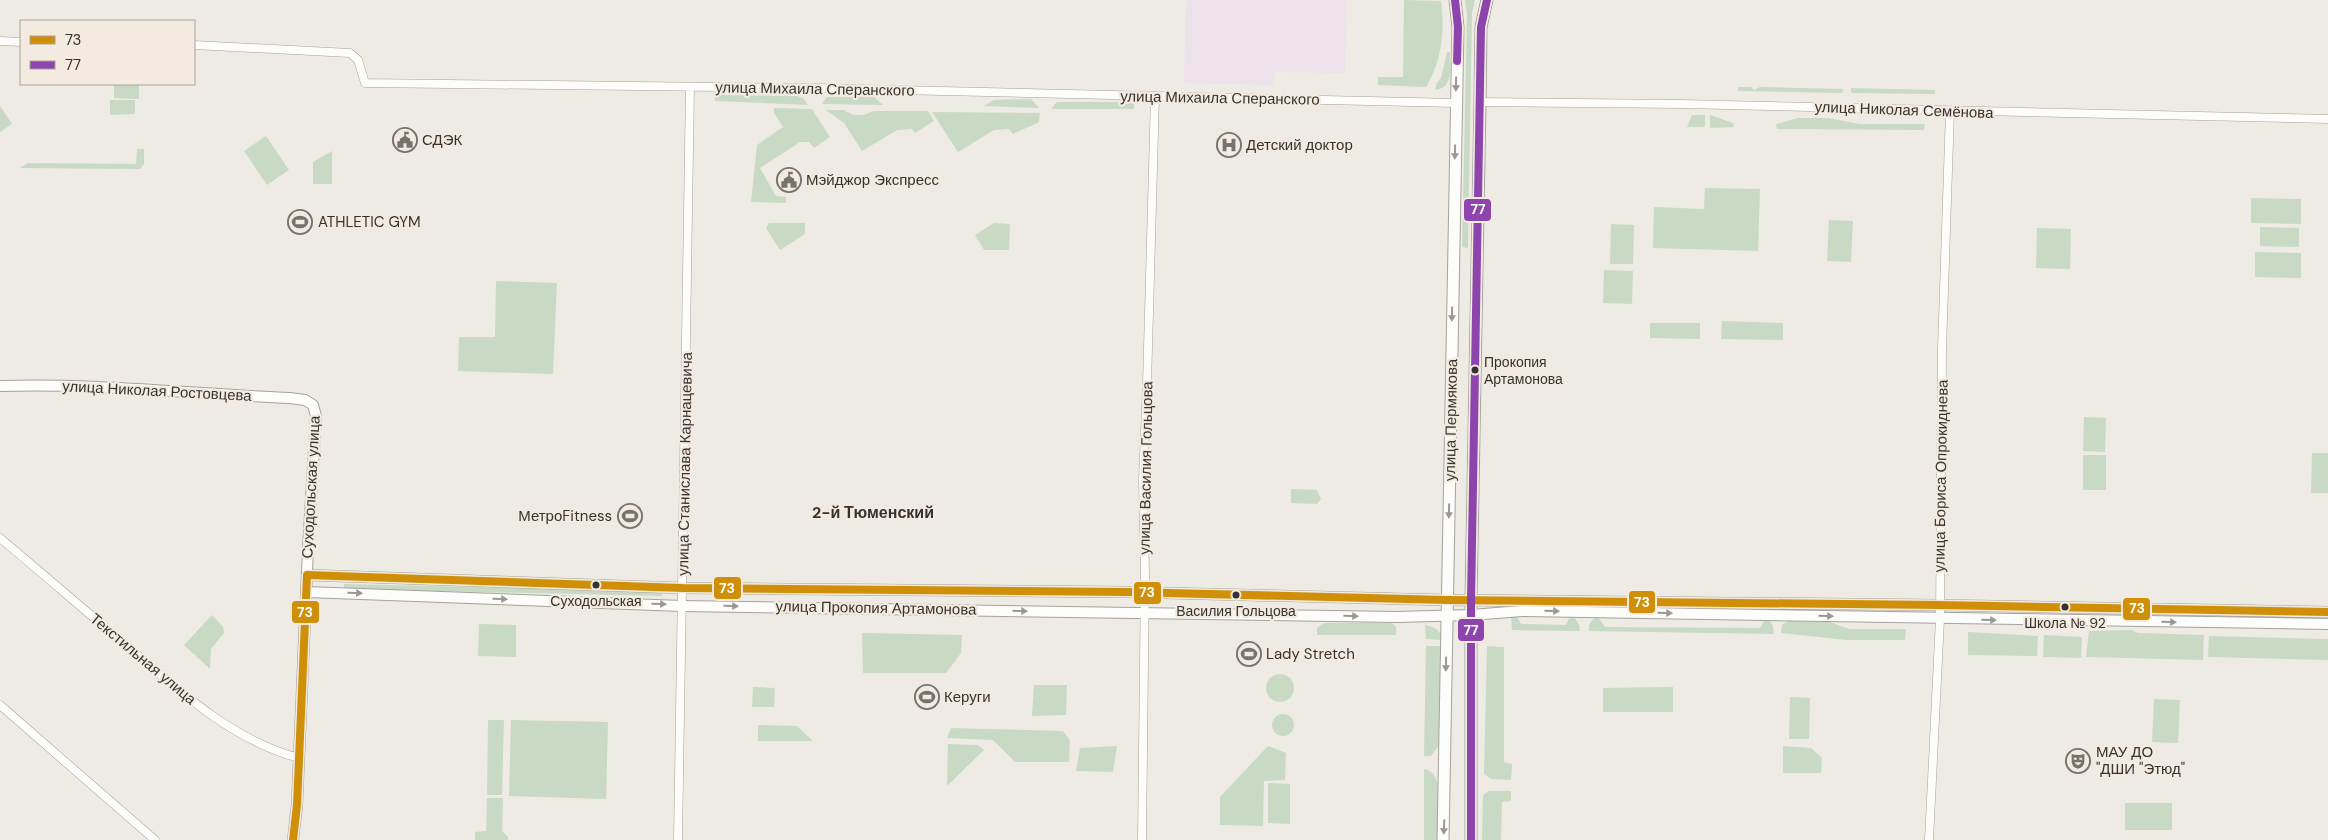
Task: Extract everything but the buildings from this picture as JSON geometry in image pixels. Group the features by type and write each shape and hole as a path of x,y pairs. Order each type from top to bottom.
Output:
{"main road":[{"name":"улица Пермякова","path":"1443,840 1458,27 1455,0"},
{"name":"улица Пермякова","path":"1471,840 1471,600 1481,27 1487,0"}],"street":[{"path":"0,41 20,42"},
{"name":"улица Михаила Сперанского","path":"195,45 350,53 358,60 365,83 690,87 1456,103"},
{"name":"улица Станислава Карнацевича","path":"678,840 690,87"},
{"name":"улица Василия Гольцова","path":"1142,840 1145,613 1143,480 1155,96"},
{"name":"улица Николая Семёнова","path":"1480,102 1691,104 2328,119"},
{"name":"улица Бориса Опрокиднева","path":"1929,840 1940,619 1942,350 1950,111"},
{"name":"улица Николая Ростовцева","path":"0,386 33,385 131,388 290,398 305,400 313,405"},
{"name":"Суходольская улица","path":"293,840 299,758 316,416 313,405"},
{"name":"Текстильная улица","path":"0,538 217,720 280,753 299,758"},
{"name":"улица Прокопия Артамонова","path":"307,575 683,588 1145,592 1447,600 1939,605 2189,611 2328,612"},
{"name":"улица Прокопия Артамонова","path":"306,592 682,606 1396,617 1471,615 1522,611 2328,624"},
{"path":"0,705 155,840"}],"shaded area":[{"path":"1186,0 1347,0 1345,73 1274,72 1273,85 1184,83"}],"green space":[{"path":"1404,0 1441,1 1443,23 1441,45 1436,67 1426,87 1378,85 1378,77 1403,77"},
{"path":"1465,0 1475,0 1472,13 1468,248 1462,247 1467,14"},
{"path":"1447,52 1450,52 1450,76 1445,85 1435,90 1441,78"},
{"path":"114,85 139,85 139,99 114,98"},
{"path":"1738,87 1751,87 1754,90 1760,87 1843,89 1842,93 1738,91"},
{"path":"1851,88 1935,90 1935,94 1851,93"},
{"path":"714,95 797,96 803,98 808,105 715,101"},
{"path":"827,97 874,97 883,105 822,104"},
{"path":"1031,99 1039,108 983,106 994,100"},
{"path":"110,100 135,100 135,114 110,115"},
{"path":"1057,102 1134,102 1134,109 1051,109"},
{"path":"0,106 12,124 0,132"},
{"path":"774,108 812,109 830,137 814,148 809,142 800,142 760,168 776,196 786,197 786,203 751,202 757,145 783,127 774,113"},
{"path":"826,110 843,110 854,115 864,115 874,111 928,111 934,121 915,133 912,129 897,130 862,151 844,123"},
{"path":"932,112 1040,113 1039,122 1036,124 1013,134 1009,129 994,130 958,152"},
{"path":"1692,115 1705,115 1705,127 1687,127"},
{"path":"1710,115 1733,123 1734,127 1710,128"},
{"path":"1798,118 1828,118 1859,124 1925,124 1924,130 1777,129 1776,124"},
{"path":"266,136 289,170 267,185 244,151"},
{"path":"137,149 144,149 144,164 140,169 20,168 28,163 136,164"},
{"path":"332,151 332,184 313,184 313,162"},
{"path":"1705,188 1760,189 1758,251 1653,248 1654,207 1704,209"},
{"path":"2251,198 2301,199 2301,224 2251,223"},
{"path":"1829,220 1853,221 1851,262 1827,261"},
{"path":"769,223 805,223 805,234 780,250 766,228"},
{"path":"994,223 1010,224 1009,250 984,250 975,235"},
{"path":"1611,224 1634,225 1633,264 1610,264"},
{"path":"2260,227 2299,228 2299,247 2260,246"},
{"path":"2037,228 2071,229 2070,269 2036,268"},
{"path":"2255,252 2301,253 2301,278 2255,277"},
{"path":"1604,270 1633,271 1632,304 1603,303"},
{"path":"496,281 557,283 553,374 458,371 459,337 495,337"},
{"path":"1722,321 1783,323 1783,340 1721,339"},
{"path":"1650,323 1700,323 1700,339 1650,338"},
{"path":"2084,417 2106,418 2105,452 2083,451"},
{"path":"2312,453 2328,453 2328,493 2311,493"},
{"path":"2083,455 2106,455 2106,490 2083,490"},
{"path":"1291,489 1317,490 1321,499 1317,504 1291,503"},
{"path":"344,584 662,591 662,596 344,589"},
{"path":"212,615 223,627 224,633 211,649 210,669 184,645"},
{"path":"1511,616 1516,616 1521,624 1566,625 1569,618 1575,618 1580,631 1512,630"},
{"path":"1594,618 1599,618 1605,627 1760,628 1764,621 1770,621 1774,634 1589,631 1589,625"},
{"path":"1788,621 1830,622 1849,629 1906,629 1905,640 1846,640 1781,633 1782,625"},
{"path":"1324,623 1392,623 1396,627 1396,635 1317,635 1317,628"},
{"path":"479,624 516,625 516,657 478,656"},
{"path":"1425,625 1437,630 1441,634 1442,640 1426,639"},
{"path":"2132,630 2138,633 2204,635 2203,660 2086,657 2089,631"},
{"path":"1968,632 2038,636 2037,656 1968,655"},
{"path":"862,633 962,635 961,653 946,673 863,673"},
{"path":"2044,635 2082,637 2081,658 2043,657"},
{"path":"2209,636 2328,639 2328,660 2208,657"},
{"path":"1426,646 1441,646 1441,743 1431,756 1424,756"},
{"path":"1487,646 1504,647 1504,762 1512,764 1511,780 1491,779 1484,774"},
{"path":"1280,674 1290,678 1294,688 1290,698 1280,702 1270,698 1266,688 1270,678"},
{"path":"1034,685 1067,685 1066,715 1032,716"},
{"path":"753,687 775,688 774,707 752,707"},
{"path":"1673,687 1673,712 1603,712 1603,688"},
{"path":"1790,697 1810,698 1809,739 1789,739"},
{"path":"2154,699 2180,700 2178,743 2152,742"},
{"path":"1283,714 1291,717 1294,725 1291,733 1283,736 1275,733 1272,725 1275,717"},
{"path":"488,720 504,720 502,795 487,795"},
{"path":"511,720 608,722 606,799 509,796"},
{"path":"758,725 797,726 813,741 758,741"},
{"path":"951,728 1063,731 1070,740 1069,762 1015,762 993,740 947,738"},
{"path":"948,744 978,745 984,750 947,786"},
{"path":"1117,746 1113,772 1076,771 1080,748"},
{"path":"1268,746 1286,753 1285,780 1264,781 1263,826 1220,825 1220,797"},
{"path":"1783,746 1811,748 1822,758 1821,773 1783,773"},
{"path":"1424,769 1431,772 1439,788 1438,840 1424,840"},
{"path":"1268,783 1290,784 1290,824 1268,823"},
{"path":"1489,791 1511,791 1511,801 1502,802 1501,840 1482,840 1483,795"},
{"path":"487,798 503,798 502,831 508,837 508,840 475,840 475,832 486,831"},
{"path":"2125,803 2172,803 2172,830 2125,830"}],"transit line":[{"name":"77","path":"1455,0 1458,27 1457,61"},
{"name":"77","path":"1471,840 1471,600 1481,27 1487,0"},
{"name":"73","path":"293,840 297,805 307,575 683,588 1127,592 1447,600 1939,605 2328,612"}],"place":[{"name":"СДЭК","path":"405,140"},
{"name":"Детский доктор","path":"1229,145"},
{"name":"Мэйджор Экспресс","path":"789,180"},
{"name":"ATHLETIC GYM","path":"300,222"},
{"name":"Прокопия Артамонова","path":"1475,370"},
{"name":"МетроFitness","path":"630,516"},
{"name":"Суходольская","path":"596,585"},
{"name":"Василия Гольцова","path":"1236,595"},
{"name":"Школа № 92","path":"2065,607"},
{"name":"Lady Stretch","path":"1249,654"},
{"name":"Керуги","path":"927,697"},
{"name":"МАУ ДО \"ДШИ \"Этюд\"","path":"2078,761"}],"district":[{"name":"2-й Тюменский","path":"873,512"}]}
